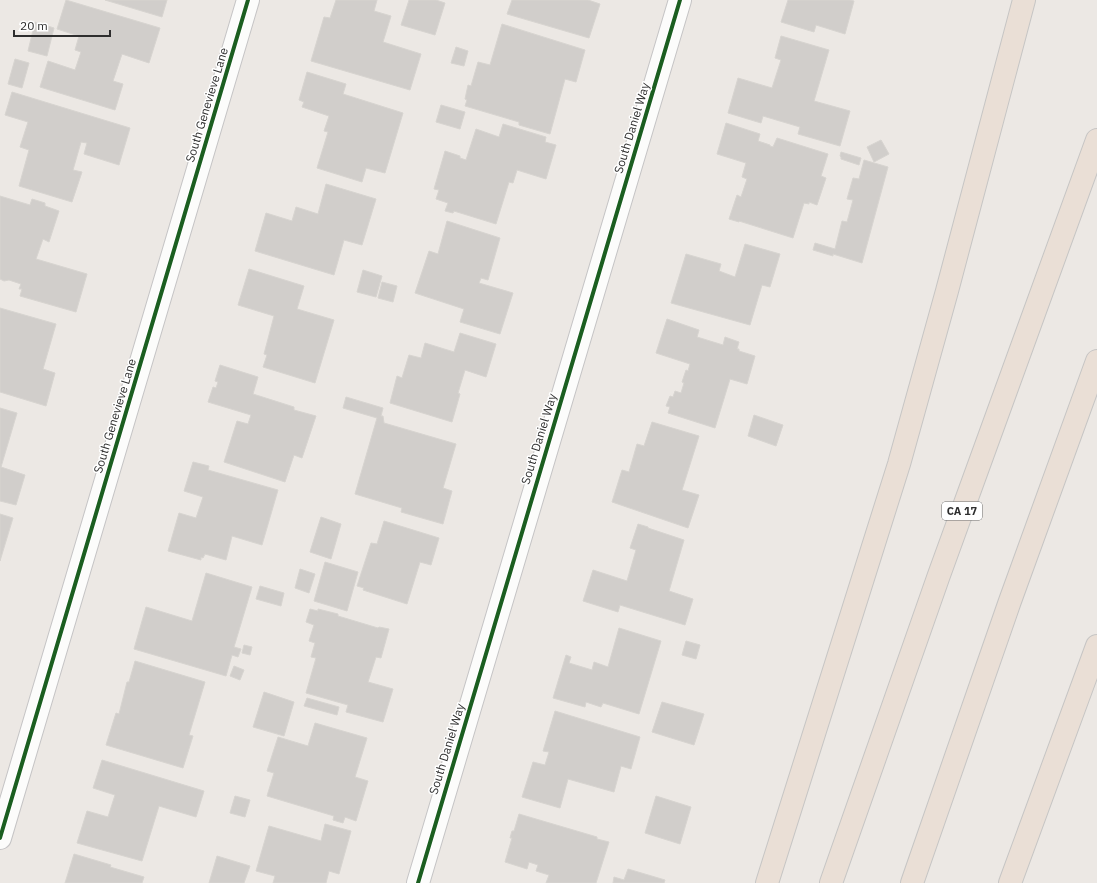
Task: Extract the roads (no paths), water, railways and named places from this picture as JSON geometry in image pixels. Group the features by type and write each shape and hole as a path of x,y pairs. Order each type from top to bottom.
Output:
{"highway":[{"path":"767,883 899,464 947,291 1024,0"},
{"name":"CA 17","path":"831,883 939,575 1097,140"},
{"path":"912,883 1010,601 1097,362"},
{"path":"1010,883 1097,646"}],"street":[{"name":"South Genevieve Lane","path":"0,838 248,0"},
{"name":"South Daniel Way","path":"418,883 680,0"}]}
